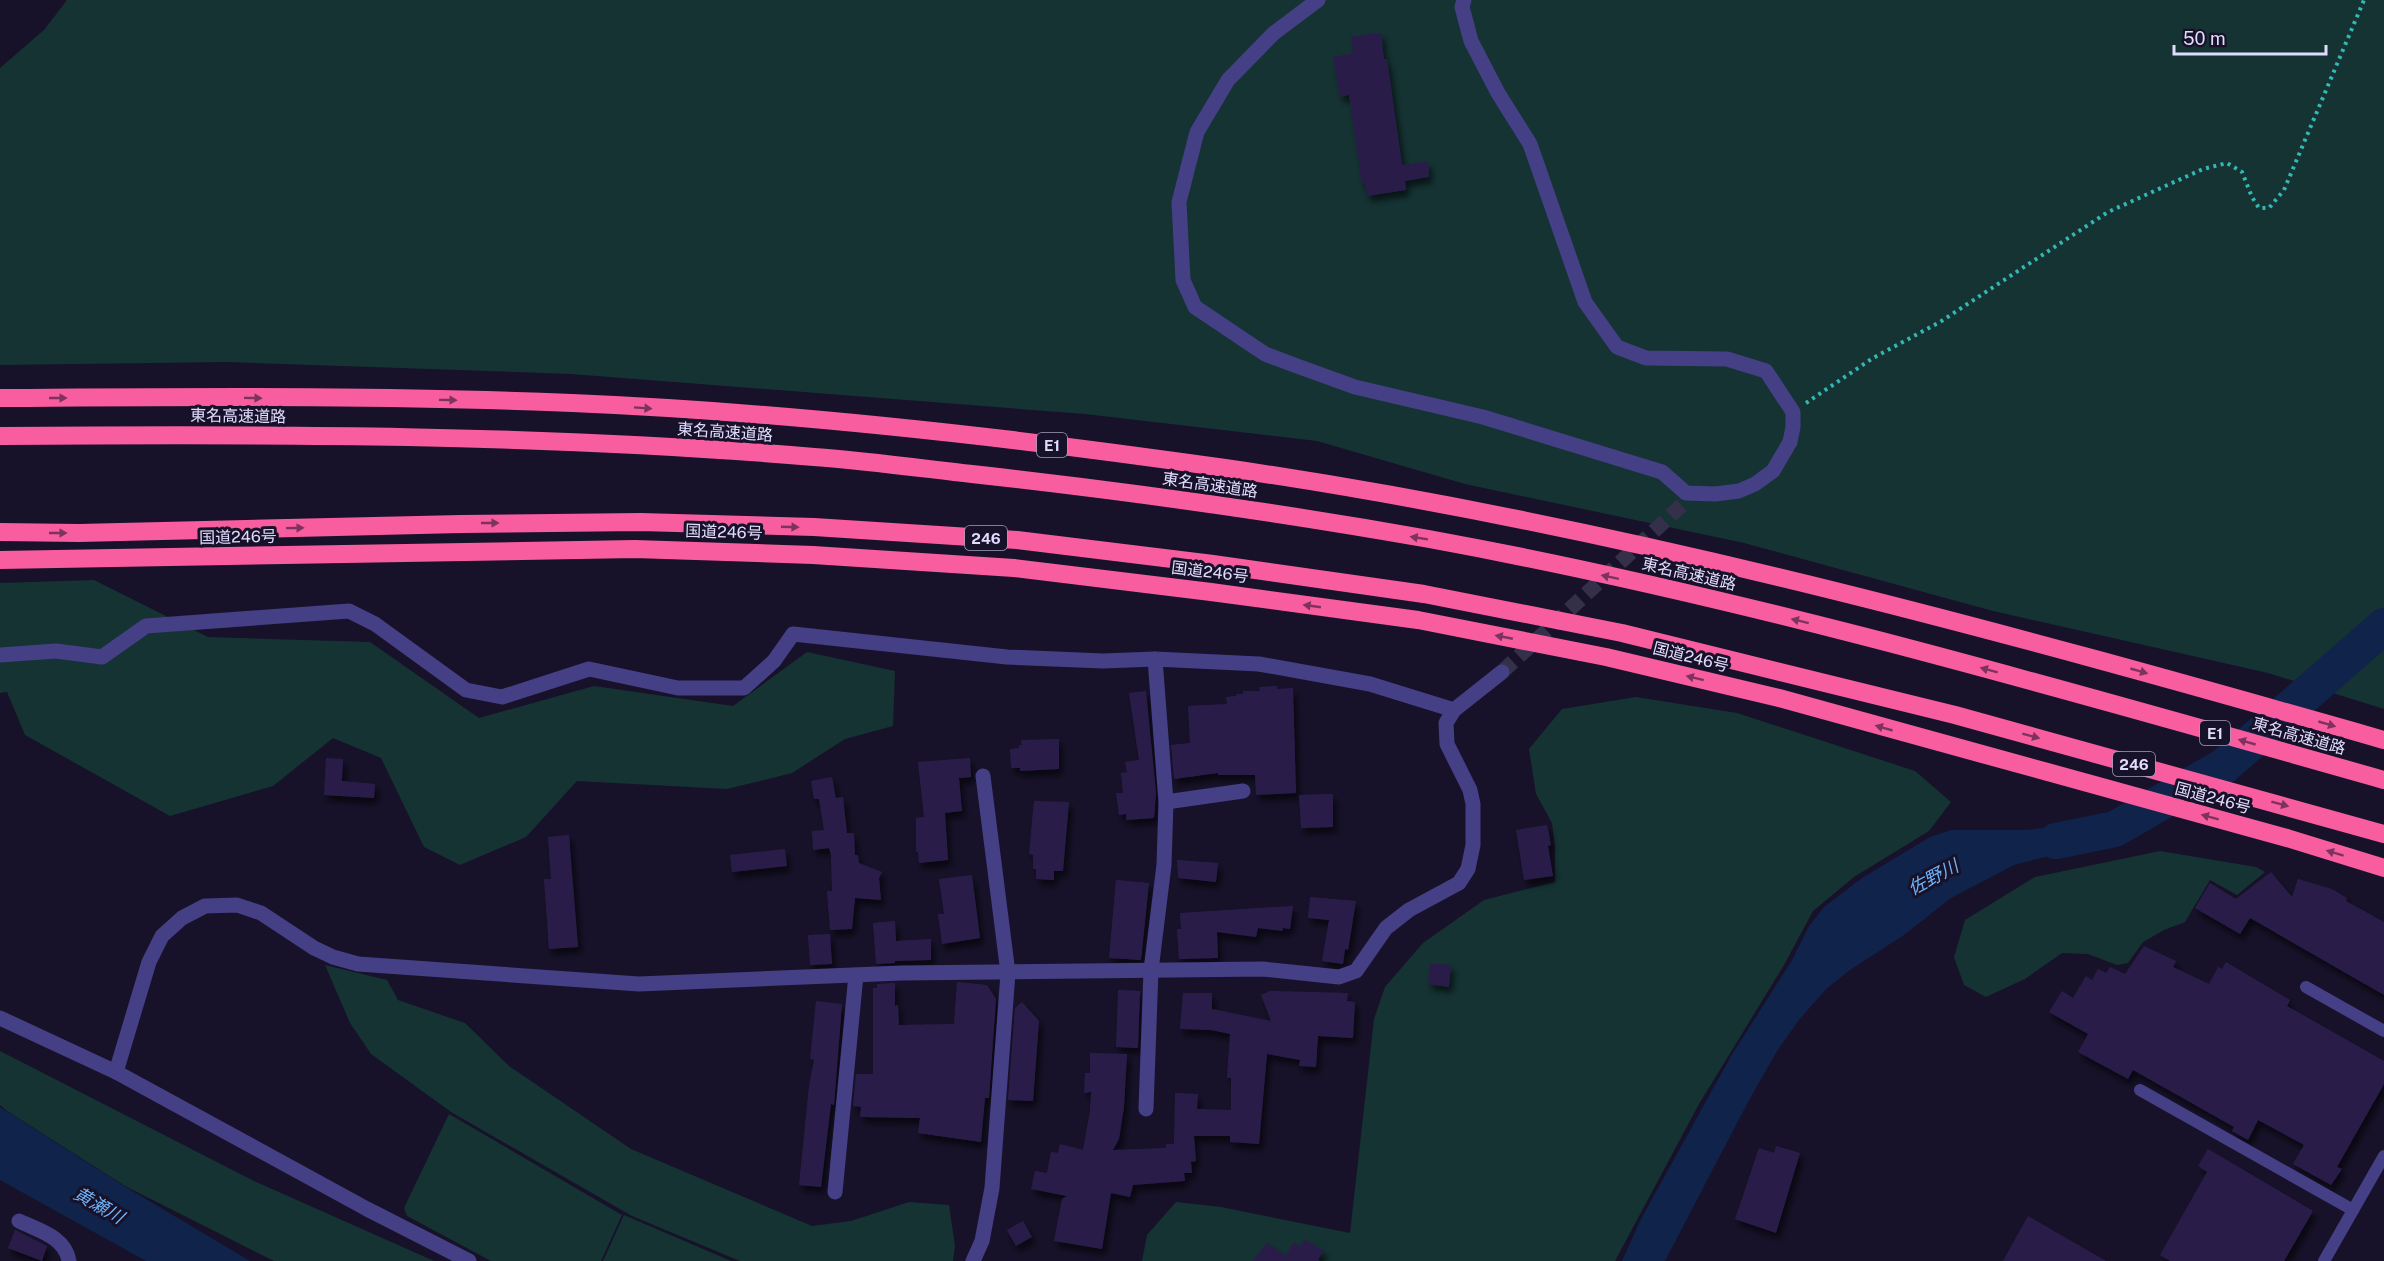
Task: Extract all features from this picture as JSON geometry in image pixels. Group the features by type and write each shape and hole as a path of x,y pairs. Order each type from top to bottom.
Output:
{"highway":[{"name":"東名高速道路","path":"0,398 232,398 573,403 838,422 1068,446 1229,468 1373,492 1615,538 1857,595 2083,655 2384,740"},
{"name":"東名高速道路","path":"0,436 219,435 633,445 816,457 1053,483 1222,505 1432,540 1756,610 2045,685 2384,780"},
{"name":"国道246号","path":"0,532 79,533 641,522 814,527 1017,540 1214,564 1424,594 1622,633 1955,715 2384,834"},
{"name":"国道246号","path":"0,560 635,549 813,555 1014,568 1418,621 1606,657 1779,698 2287,838 2384,868"}],"street":[{"path":"1318,0 1274,33 1228,80 1197,132 1179,202 1183,280 1195,308 1265,354 1355,387 1483,417 1662,472 1684,499 1739,491 1755,484 1773,471 1790,442 1793,427 1792,412 1766,371 1727,360 1646,358 1617,347 1585,302 1530,144 1498,93 1471,41 1462,7 1464,0"},
{"path":"0,655 56,651 102,657 146,626 349,611 375,624 466,690 502,697 589,669 678,688 744,688 774,662 793,634 1007,657 1103,662 1155,659 1259,664 1370,684 1454,710"},
{"path":"1146,1109 1151,970 1164,865 1166,802 1155,659"},
{"path":"116,1072 149,962 162,936 182,918 205,906 237,905 261,913 314,948 333,957 358,964 639,984 856,975 1151,970 1263,969 1339,977 1356,971 1386,928 1409,910 1459,884 1468,869 1473,846 1473,804 1470,790 1447,744 1446,723 1454,710 1502,672"},
{"path":"973,1261 982,1241 992,1188 1008,973 983,776"},
{"path":"1166,802 1243,791"},
{"path":"835,1192 856,975"},
{"path":"0,1018 116,1072 367,1209 469,1261"},
{"path":"20,1221 54,1237 67,1250 69,1261"}],"lane":[{"path":"2306,987 2384,1031"},
{"path":"2140,1090 2353,1210"},
{"path":"2324,1261 2384,1156"}],"path":[{"path":"1792,412 1873,358 1940,322 2108,212 2203,170 2227,163 2242,172 2259,208 2270,208 2284,190 2364,0"}],"green space":[{"path":"67,0 2384,0 2384,709 2268,673 1993,611 1744,543 1465,484 1317,441 1085,414 571,374 227,362 0,365 0,68 44,30"},
{"path":"94,580 208,637 370,642 479,718 594,686 733,706 807,652 895,671 893,726 845,739 792,773 727,789 577,781 526,837 460,865 424,847 381,758 333,738 273,786 170,816 25,735 7,692 0,693 0,583"},
{"path":"1636,697 1737,713 1915,771 1951,802 1929,831 1854,877 1813,911 1784,965 1699,1104 1615,1261 1142,1261 1147,1235 1176,1202 1221,1207 1350,1233 1374,1019 1385,987 1423,943 1484,900 1555,882 1552,823 1536,794 1529,749 1562,709"},
{"path":"2160,851 2256,867 2265,872 2237,895 2210,880 2185,922 2164,930 2143,942 2128,963 2117,965 2088,954 2062,953 2025,979 1986,997 1964,985 1954,957 1965,920 2035,877"},
{"path":"325,965 387,980 398,1000 465,1023 509,1066 631,1149 812,1226 851,1221 909,1202 949,1205 955,1246 953,1261 740,1261 632,1216 451,1112 371,1054 350,1023"},
{"path":"0,1051 254,1181 434,1261 274,1261 125,1186 7,1111 0,1105"},
{"path":"449,1114 622,1215 601,1261 491,1261 407,1216 404,1208"},
{"path":"624,1215 731,1261 603,1261"}],"water":[{"path":"2101,824 2106,841 2014,865 1951,898 1904,935 1850,970 1826,989 1799,1020 1777,1051 1665,1261 1622,1261 1641,1219 1731,1056 1791,962 1809,926 1824,907 1862,878 1930,837 1951,830 2028,830 2061,825 2072,827"},
{"name":"黄瀬川","path":"0,1107 124,1186 250,1261 146,1261 0,1180"}],"building":[{"path":"1381,33 1384,59 1387,59 1402,165 1428,161 1429,177 1405,181 1406,190 1367,196 1365,183 1362,184 1349,95 1340,97 1333,57 1353,53 1351,36"},
{"path":"1277,686 1277,689 1293,688 1296,793 1256,795 1255,775 1218,775 1218,773 1174,779 1171,745 1190,743 1188,706 1227,704 1226,697 1243,694 1243,691 1260,691 1259,687"},
{"path":"1146,691 1156,793 1154,818 1126,820 1126,814 1119,815 1116,793 1123,793 1121,773 1127,772 1125,762 1139,760 1129,693"},
{"path":"1059,739 1059,769 1020,771 1020,768 1011,768 1010,749 1019,748 1019,745 1022,745 1021,740"},
{"path":"326,758 343,759 342,781 375,784 374,798 324,795"},
{"path":"970,758 971,777 959,778 962,811 945,813 948,860 919,863 918,852 916,852 916,818 924,817 918,762"},
{"path":"832,777 836,798 843,797 847,833 854,833 855,855 858,855 859,863 882,872 879,878 881,900 855,898 852,929 830,930 827,891 832,891 831,855 829,848 813,850 812,831 824,830 819,799 814,799 811,781"},
{"path":"1333,794 1333,827 1301,828 1299,795"},
{"path":"1034,801 1069,802 1063,871 1054,871 1054,880 1036,879 1033,855 1029,854"},
{"path":"1547,825 1553,876 1524,880 1516,830"},
{"path":"569,835 578,947 549,949 544,879 551,879 548,837"},
{"path":"785,849 787,866 732,872 730,855"},
{"path":"1177,860 1218,863 1216,882 1178,878"},
{"path":"2271,872 2292,897 2298,879 2332,889 2347,898 2346,901 2384,922 2384,995 2250,918 2240,934 2195,908 2210,883 2236,899"},
{"path":"972,875 980,938 942,944 938,914 944,914 939,879"},
{"path":"1116,880 1149,883 1141,960 1109,958"},
{"path":"1310,897 1356,901 1348,950 1345,949 1343,964 1322,961 1329,920 1308,918"},
{"path":"1293,906 1290,929 1282,928 1283,931 1258,928 1256,937 1217,932 1218,958 1179,959 1177,929 1181,929 1180,913"},
{"path":"895,921 896,941 931,939 931,960 876,964 873,923"},
{"path":"830,934 832,964 810,965 808,935"},
{"path":"2144,946 2176,961 2173,967 2209,984 2218,967 2222,969 2226,962 2290,1000 2287,1006 2384,1061 2384,1084 2337,1167 2342,1169 2331,1185 2293,1164 2304,1145 2258,1120 2248,1140 2232,1131 2234,1127 2133,1070 2128,1079 2078,1052 2088,1034 2049,1012 2062,991 2073,998 2086,976 2092,980 2098,969 2106,973 2110,967 2125,974"},
{"path":"1430,963 1451,965 1449,987 1428,984"},
{"path":"957,982 987,985 996,999 989,1098 985,1098 981,1142 918,1133 920,1118 860,1117 861,1107 853,1106 856,1074 873,1074 873,988 877,988 877,984 895,983 895,1006 898,1005 899,1025 954,1024"},
{"path":"1118,990 1140,991 1138,1048 1116,1047"},
{"path":"1270,991 1348,993 1347,1001 1355,1002 1353,1038 1318,1036 1316,1067 1299,1066 1300,1060 1267,1054 1259,1144 1230,1142 1230,1136 1194,1136 1196,1161 1191,1162 1192,1173 1184,1173 1185,1181 1133,1185 1130,1197 1111,1193 1102,1249 1054,1241 1062,1199 1067,1196 1031,1189 1035,1171 1047,1173 1051,1152 1058,1153 1060,1144 1083,1150 1090,1111 1091,1092 1084,1093 1085,1073 1090,1073 1090,1053 1127,1054 1124,1107 1119,1139 1113,1150 1166,1148 1166,1144 1174,1144 1175,1093 1198,1094 1197,1109 1231,1110 1231,1078 1227,1078 1230,1034 1211,1030 1180,1029 1183,993 1212,993 1212,1009 1271,1021 1261,995"},
{"path":"816,1001 842,1004 834,1105 831,1104 821,1187 799,1185 809,1086 814,1060 810,1059"},
{"path":"1022,1002 1039,1021 1033,1101 1008,1100 1015,1008"},
{"path":"1776,1146 1800,1153 1776,1233 1735,1219 1759,1148 1774,1153"},
{"path":"2208,1149 2313,1211 2284,1261 2170,1261 2160,1255 2207,1172 2198,1166"},
{"path":"2028,1216 2106,1261 2003,1261"},
{"path":"1023,1221 1032,1237 1016,1246 1007,1230"},
{"path":"15,1230 47,1246 42,1261 8,1248"},
{"path":"1305,1239 1324,1251 1318,1260 1320,1261 1252,1261 1267,1243 1285,1255 1294,1242 1300,1246"}],"waterway":[{"name":"佐野川","path":"2056,841 2115,829 2224,766 2384,626"}],"tunnel":[{"path":"1502,672 1682,505"}]}
